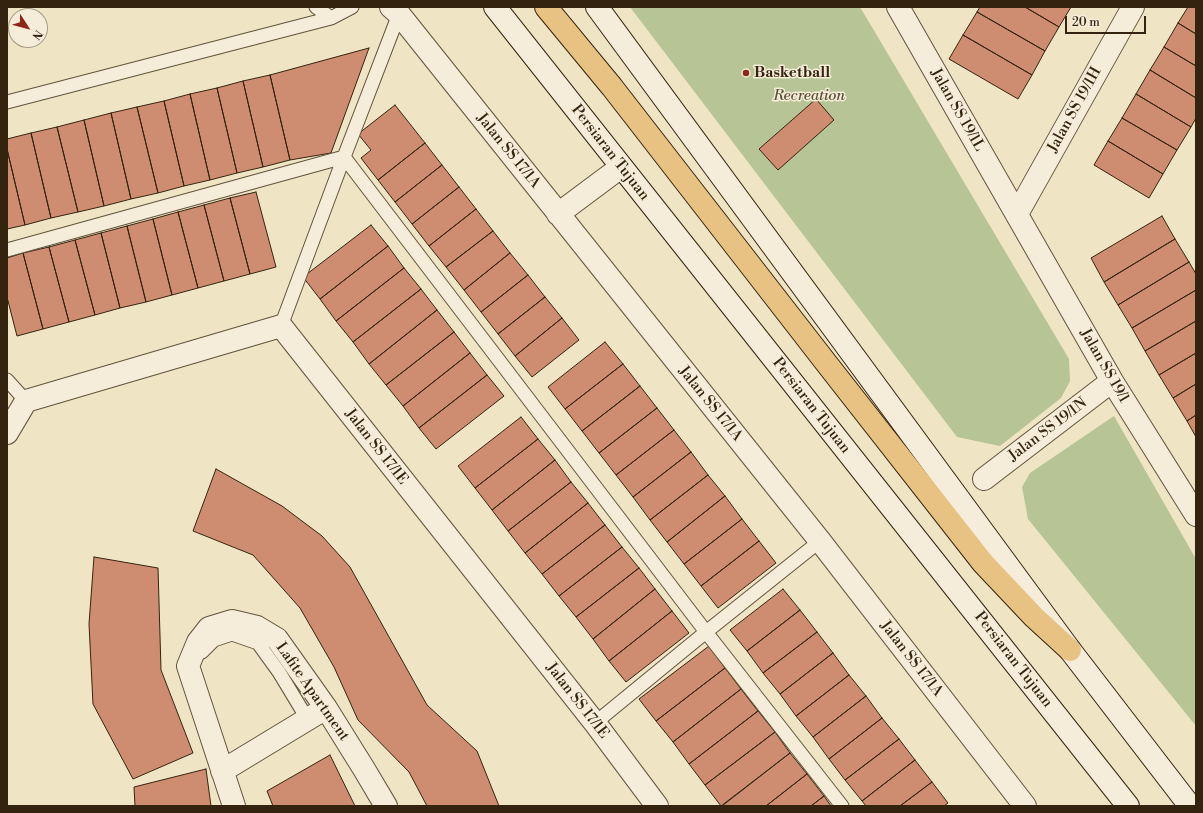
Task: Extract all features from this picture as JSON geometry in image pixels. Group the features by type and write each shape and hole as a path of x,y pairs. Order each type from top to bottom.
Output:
{"highway":[{"path":"546,7 612,87 983,562 1034,617 1070,650"}],"street":[{"name":"Persiaran Tujuan","path":"495,7 1128,806"},
{"path":"597,7 1070,650 1190,806"},
{"name":"Jalan SS 19/1L","path":"898,7 1017,214"},
{"name":"Jalan SS 19/1H","path":"1017,214 1133,7"},
{"name":"Jalan SS 17/1A","path":"395,11 820,541 1025,806"},
{"path":"558,214 621,166"},
{"name":"Jalan SS 19/1","path":"1017,214 1112,381 1196,515"},
{"path":"7,433 26,401 281,326"},
{"name":"Jalan SS 17/1E","path":"281,326 595,723 658,806"},
{"name":"Jalan SS 19/1N","path":"984,479 1112,381"},
{"name":"Lafite Apartment","path":"234,806 188,666 198,642 209,628 232,621 257,627 277,639 317,714 364,769 386,806"},
{"path":"222,771 317,714"}],"lane":[{"path":"316,7 331,18"},
{"path":"7,102 331,18 352,7"},
{"path":"281,326 344,157 395,11"},
{"path":"7,250 344,157"},
{"path":"344,157 706,632 842,806"},
{"path":"7,380 26,401"},
{"path":"595,723 820,541"}],"green space":[{"name":"Recreation","path":"630,7 860,7 1069,359 1070,381 1061,398 1000,446 957,437"},
{"path":"1114,416 1196,559 1196,726 1028,519 1022,487 1030,473"}],"building":[{"path":"980,7 1025,7 1059,27 1045,51 977,12"},
{"path":"1025,7 1071,7 1059,27"},
{"path":"1188,7 1196,7 1196,34 1178,23"},
{"path":"977,12 1045,51 1032,75 963,35"},
{"path":"1178,23 1196,34 1196,66 1164,47"},
{"path":"963,35 1032,75 1018,99 949,59"},
{"path":"1164,47 1196,66 1196,98 1150,70"},
{"path":"369,48 331,153 290,160 270,75"},
{"path":"1150,70 1196,98 1196,118 1191,127 1136,94"},
{"path":"270,75 290,160 263,167 243,81"},
{"path":"243,81 263,167 237,173 217,88"},
{"path":"217,88 237,173 210,180 190,94"},
{"path":"190,94 210,180 184,186 164,101"},
{"path":"1136,94 1191,127 1177,150 1122,118"},
{"path":"816,99 834,120 778,170 759,149"},
{"path":"164,101 184,186 158,193 137,107"},
{"path":"395,105 425,143 378,180 361,158 371,150 358,134"},
{"path":"137,107 158,193 131,199 111,113"},
{"path":"111,113 131,199 104,206 84,120"},
{"path":"1122,118 1177,150 1163,174 1108,141"},
{"path":"84,120 104,206 78,212 57,127"},
{"path":"57,127 78,212 51,218 31,133"},
{"path":"31,133 51,218 25,225 7,149 7,139"},
{"path":"1108,141 1163,174 1149,198 1094,165"},
{"path":"425,143 442,165 395,202 378,180"},
{"path":"7,149 25,225 7,229"},
{"path":"442,165 459,187 412,224 395,202"},
{"path":"459,187 476,209 429,246 412,224"},
{"path":"256,192 276,267 250,274 230,198"},
{"path":"230,198 250,274 224,281 204,205"},
{"path":"204,205 224,281 198,288 178,212"},
{"path":"476,209 493,231 446,267 429,246"},
{"path":"178,212 198,288 172,295 153,219"},
{"path":"1162,216 1175,239 1104,282 1091,258"},
{"path":"153,219 172,295 146,302 127,226"},
{"path":"371,225 388,246 320,299 303,277"},
{"path":"127,226 146,302 120,308 101,233"},
{"path":"493,231 510,253 464,290 446,267"},
{"path":"101,233 120,308 95,315 75,240"},
{"path":"1175,239 1189,262 1118,305 1104,282"},
{"path":"75,240 95,315 69,322 49,247"},
{"path":"388,246 404,268 336,321 320,299"},
{"path":"49,247 69,322 43,329 23,253"},
{"path":"23,253 43,329 17,336 7,297 7,258"},
{"path":"510,253 528,275 481,312 464,290"},
{"path":"1189,262 1196,274 1196,290 1132,328 1118,305"},
{"path":"404,268 421,289 353,342 336,321"},
{"path":"528,275 545,297 498,334 481,312"},
{"path":"421,289 437,310 369,364 353,342"},
{"path":"1196,290 1196,321 1145,351 1132,328"},
{"path":"545,297 562,318 515,356 498,334"},
{"path":"437,310 454,332 386,385 369,364"},
{"path":"562,318 579,340 532,377 515,356"},
{"path":"1196,321 1196,353 1159,375 1145,351"},
{"path":"454,332 470,353 403,406 386,385"},
{"path":"605,342 623,364 565,409 548,387"},
{"path":"470,353 487,375 419,428 403,406"},
{"path":"1196,353 1196,384 1173,398 1159,375"},
{"path":"623,364 640,386 582,431 565,409"},
{"path":"487,375 504,396 436,449 419,428"},
{"path":"1196,384 1196,415 1187,421 1173,398"},
{"path":"640,386 657,408 599,453 582,431"},
{"path":"657,408 674,430 616,475 599,453"},
{"path":"1196,415 1196,437 1187,421"},
{"path":"521,417 538,439 475,488 458,466"},
{"path":"674,430 691,452 633,497 616,475"},
{"path":"538,439 555,460 492,510 475,488"},
{"path":"691,452 708,475 650,520 633,497"},
{"path":"555,460 571,482 508,531 492,510"},
{"path":"216,469 282,506 322,536 350,567 427,705 477,751 499,806 427,806 409,772 358,720 334,667 300,608 253,555 193,531"},
{"path":"708,475 725,496 667,542 650,520"},
{"path":"571,482 588,503 525,553 508,531"},
{"path":"725,496 742,519 684,564 667,542"},
{"path":"588,503 605,525 542,574 525,553"},
{"path":"742,519 759,541 701,586 684,564"},
{"path":"605,525 622,547 559,596 542,574"},
{"path":"759,541 776,563 718,608 701,586"},
{"path":"622,547 639,568 576,617 559,596"},
{"path":"94,557 158,568 161,670 193,753 133,779 93,704 89,624"},
{"path":"639,568 655,589 593,639 576,617"},
{"path":"655,589 672,611 609,661 593,639"},
{"path":"783,589 800,610 747,651 730,630"},
{"path":"800,610 817,632 763,673 747,651"},
{"path":"672,611 689,633 626,682 609,661"},
{"path":"817,632 833,653 780,694 763,673"},
{"path":"709,646 725,668 656,721 639,699"},
{"path":"833,653 849,675 796,716 780,694"},
{"path":"725,668 741,689 673,742 656,721"},
{"path":"849,675 866,696 813,737 796,716"},
{"path":"741,689 758,711 689,764 673,742"},
{"path":"866,696 882,718 829,759 813,737"},
{"path":"758,711 775,732 705,785 689,764"},
{"path":"882,718 899,739 845,780 829,759"},
{"path":"775,732 790,753 721,806 705,785"},
{"path":"899,739 915,760 862,801 845,780"},
{"path":"790,753 807,774 766,806 722,806"},
{"path":"330,755 355,806 273,806 267,791"},
{"path":"915,760 932,782 900,806 866,806 862,801"},
{"path":"206,769 211,806 135,806 134,787"},
{"path":"807,774 824,796 811,806 766,806"},
{"path":"932,782 948,803 944,806 900,806"},
{"path":"824,796 831,806 811,806"}],"place":[{"name":"Basketball","path":"746,73"}]}
